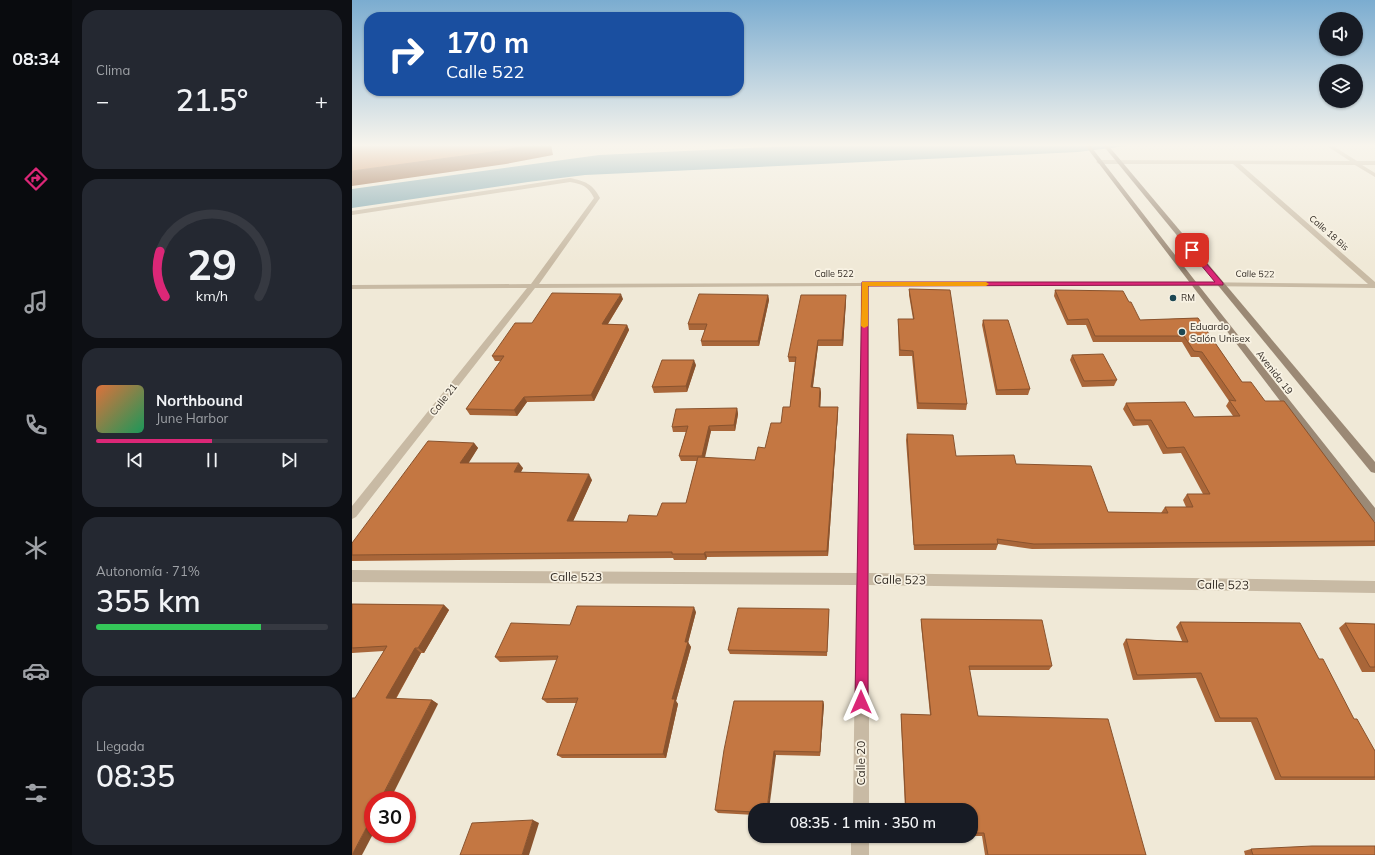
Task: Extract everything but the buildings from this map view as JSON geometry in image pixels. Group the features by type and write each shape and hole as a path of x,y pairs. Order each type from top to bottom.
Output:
{"main road":[{"name":"Avenida 19","path":"1116,184 1192,284 1375,517"},
{"name":"Avenida 19","path":"1136,184 1375,469"}],"street":[{"name":"Calle 21","path":"352,213 544,184"},
{"name":"Calle 21","path":"352,514 534,285 597,198 593,188 588,184"},
{"name":"Calle 18 Bis","path":"1259,184 1375,286"},
{"name":"Calle 522","path":"352,287 865,284 1221,284 1375,286"},
{"name":"Calle 20","path":"860,803 865,284"},
{"name":"Calle 523","path":"352,576 862,579 1375,587"},
{"path":"860,843 860,855"}],"water":[{"path":"389,184 515,184 352,208 352,189"}],"slow traffic":[{"path":"864,326 865,284 986,284"}],"place":[{"name":"RM","path":"1173,298"},
{"name":"Eduardo Salón Unisex","path":"1182,332"}],"route":[{"path":"861,702 865,284 1221,284 1192,250"}]}
